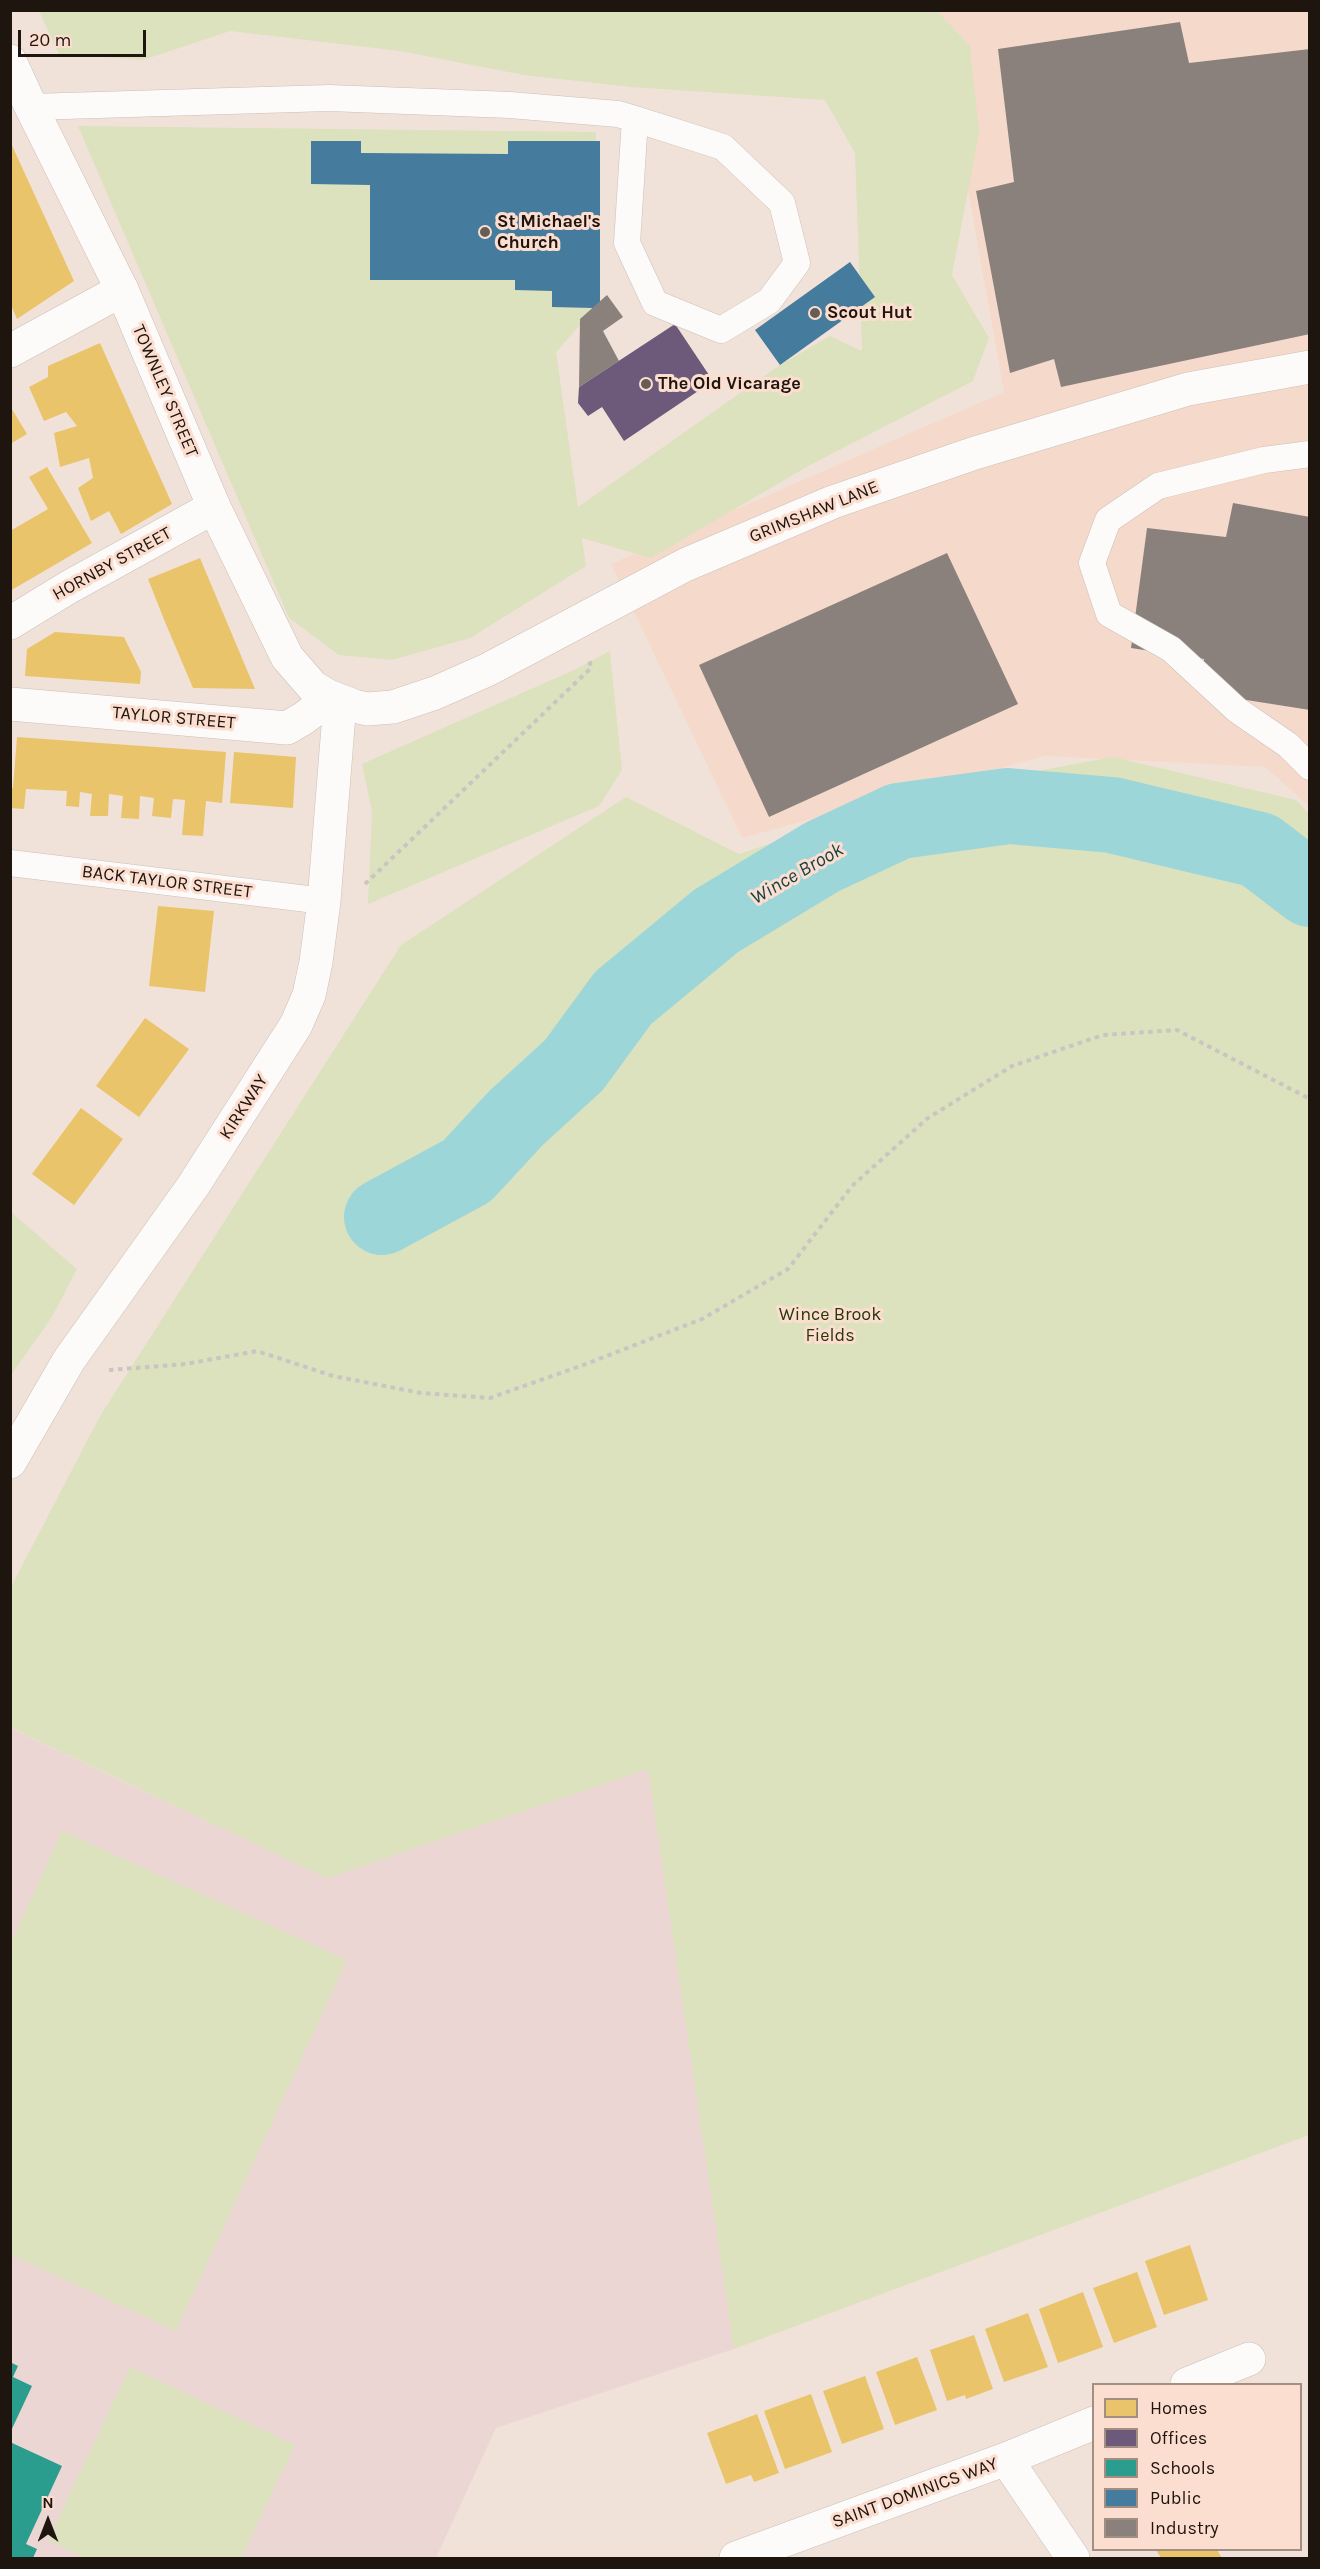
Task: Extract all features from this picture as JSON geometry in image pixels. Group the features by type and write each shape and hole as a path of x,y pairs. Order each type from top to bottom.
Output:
{"street":[{"name":"TOWNLEY STREET","path":"10,61 122,290 214,507 287,657 313,687 331,698"},
{"path":"10,351 122,290"},
{"name":"GRIMSHAW LANE","path":"331,698 367,708 393,707 435,693 487,669 696,560 833,502 975,453 1188,390 1310,367"},
{"name":"HORNBY STREET","path":"10,623 69,586 214,507"},
{"name":"TAYLOR STREET","path":"10,704 287,728 331,698"},
{"name":"KIRKWAY","path":"10,1462 69,1360 193,1186 296,1025 309,995 324,891 331,698"},
{"path":"1192,2383 1249,2359"},
{"name":"SAINT DOMINICS WAY","path":"736,2559 1006,2460 1092,2424"},
{"path":"1006,2460 1073,2559"}],"lane":[{"path":"31,107 329,98 510,105 618,114 635,119 723,147 782,203 797,263 769,301 721,330 655,303 627,243 635,119"},
{"path":"1310,454 1264,460 1158,486 1108,520 1092,563 1109,614 1171,649 1237,710 1288,745 1310,767"},
{"name":"BACK TAYLOR STREET","path":"10,863 324,891"}],"path":[{"path":"324,891 364,884 591,668 584,618"},
{"path":"69,1360 94,1371 186,1364 257,1352 333,1376 421,1393 490,1398 702,1319 788,1269 852,1186 928,1118 1012,1066 1103,1035 1178,1030 1310,1099"}],"shaded area":[{"path":"936,11 1309,11 1309,806 1265,767 1045,756 742,838 611,564 1004,392"},
{"path":"10,1728 327,1878 648,1768 734,2349 496,2428 436,2558 11,2558"}],"green space":[{"path":"39,11 937,11 970,46 979,133 952,275 989,338 973,381 810,465 651,558 582,538 586,566 470,638 392,660 339,655 289,618 78,126 596,132 598,305 556,352 578,507 780,365 830,336 862,351 855,153 825,100 631,87 524,75 400,51 230,31 143,60 59,54"},
{"path":"610,651 622,770 599,806 368,904 372,812 362,764 574,670"},
{"name":"Wince Brook Fields","path":"1113,757 1296,800 1309,814 1309,2135 734,2349 648,1769 327,1878 11,1728 11,1587 100,1416 401,945 626,797 739,854 928,791"},
{"path":"11,1212 77,1269 52,1317 11,1375"},
{"path":"62,1831 347,1960 176,2331 11,2255 11,1943"},
{"path":"130,2367 295,2445 241,2558 86,2558 48,2540"}],"building: Homes":[{"path":"10,141 74,281 17,319 10,303"},
{"path":"100,343 172,504 121,534 109,511 91,521 78,488 93,478 89,458 60,467 54,433 77,426 66,412 44,421 29,387 48,377 48,366"},
{"path":"10,406 27,434 10,444"},
{"path":"47,467 92,543 10,591 10,531 48,509 29,477"},
{"path":"200,558 255,689 193,688 165,622 148,579"},
{"path":"55,632 124,637 141,672 140,684 25,676 27,649"},
{"path":"17,737 226,752 222,803 206,801 203,836 182,835 185,800 173,799 171,818 152,816 154,798 140,796 139,819 121,818 123,796 109,794 108,816 90,816 92,794 80,792 79,807 66,806 67,791 26,789 24,809 10,808 10,787 13,788"},
{"path":"234,752 296,757 293,808 230,803"},
{"path":"158,906 214,911 205,992 149,986"},
{"path":"145,1018 189,1049 139,1117 96,1086"},
{"path":"81,1108 123,1139 74,1205 32,1174"},
{"path":"1190,2245 1208,2300 1164,2315 1145,2261"},
{"path":"1137,2272 1157,2327 1114,2343 1093,2288"},
{"path":"1083,2292 1103,2347 1058,2363 1039,2309"},
{"path":"1028,2313 1048,2367 1004,2382 985,2329"},
{"path":"974,2335 993,2389 966,2399 965,2395 947,2401 930,2350"},
{"path":"917,2357 937,2410 895,2425 876,2372"},
{"path":"865,2376 884,2429 842,2444 823,2391"},
{"path":"811,2394 832,2452 785,2469 764,2411"},
{"path":"757,2414 779,2473 754,2482 751,2475 726,2484 707,2433"},
{"path":"1157,2551 1218,2551 1222,2558 1161,2558"}],"building: Offices":[{"name":"The Old Vicarage","path":"675,324 713,381 624,441 602,407 588,416 578,403 579,387"}],"building: Schools":[{"path":"10,2362 18,2366 13,2377 32,2386 10,2433"},
{"path":"10,2442 62,2466 26,2544 37,2549 33,2558 10,2558"}],"building: Public":[{"name":"St Michael's Church","path":"311,141 361,141 361,153 508,154 508,141 600,141 600,302 593,308 552,307 552,291 515,290 515,280 370,280 370,185 311,184"},
{"name":"Scout Hut","path":"850,262 875,297 780,365 755,330"}],"building: Industry":[{"path":"1180,22 1189,63 1310,49 1310,334 1061,387 1054,359 1010,373 976,191 1014,182 998,49"},
{"path":"607,295 623,317 603,331 619,361 579,387 580,319"},
{"path":"1233,503 1310,517 1310,710 1202,693 1204,659 1131,648 1147,528 1226,537"},
{"path":"947,553 1018,704 769,817 699,665"}],"waterway":[{"name":"Wince Brook","path":"382,1217 467,1171 516,1118 574,1065 623,998 716,921 822,857 899,821 1008,806 1112,815 1259,850 1310,889"}],"place":[{"name":"St Michael's Church","path":"485,232"},
{"name":"Scout Hut","path":"815,313"},
{"name":"The Old Vicarage","path":"646,384"}]}
